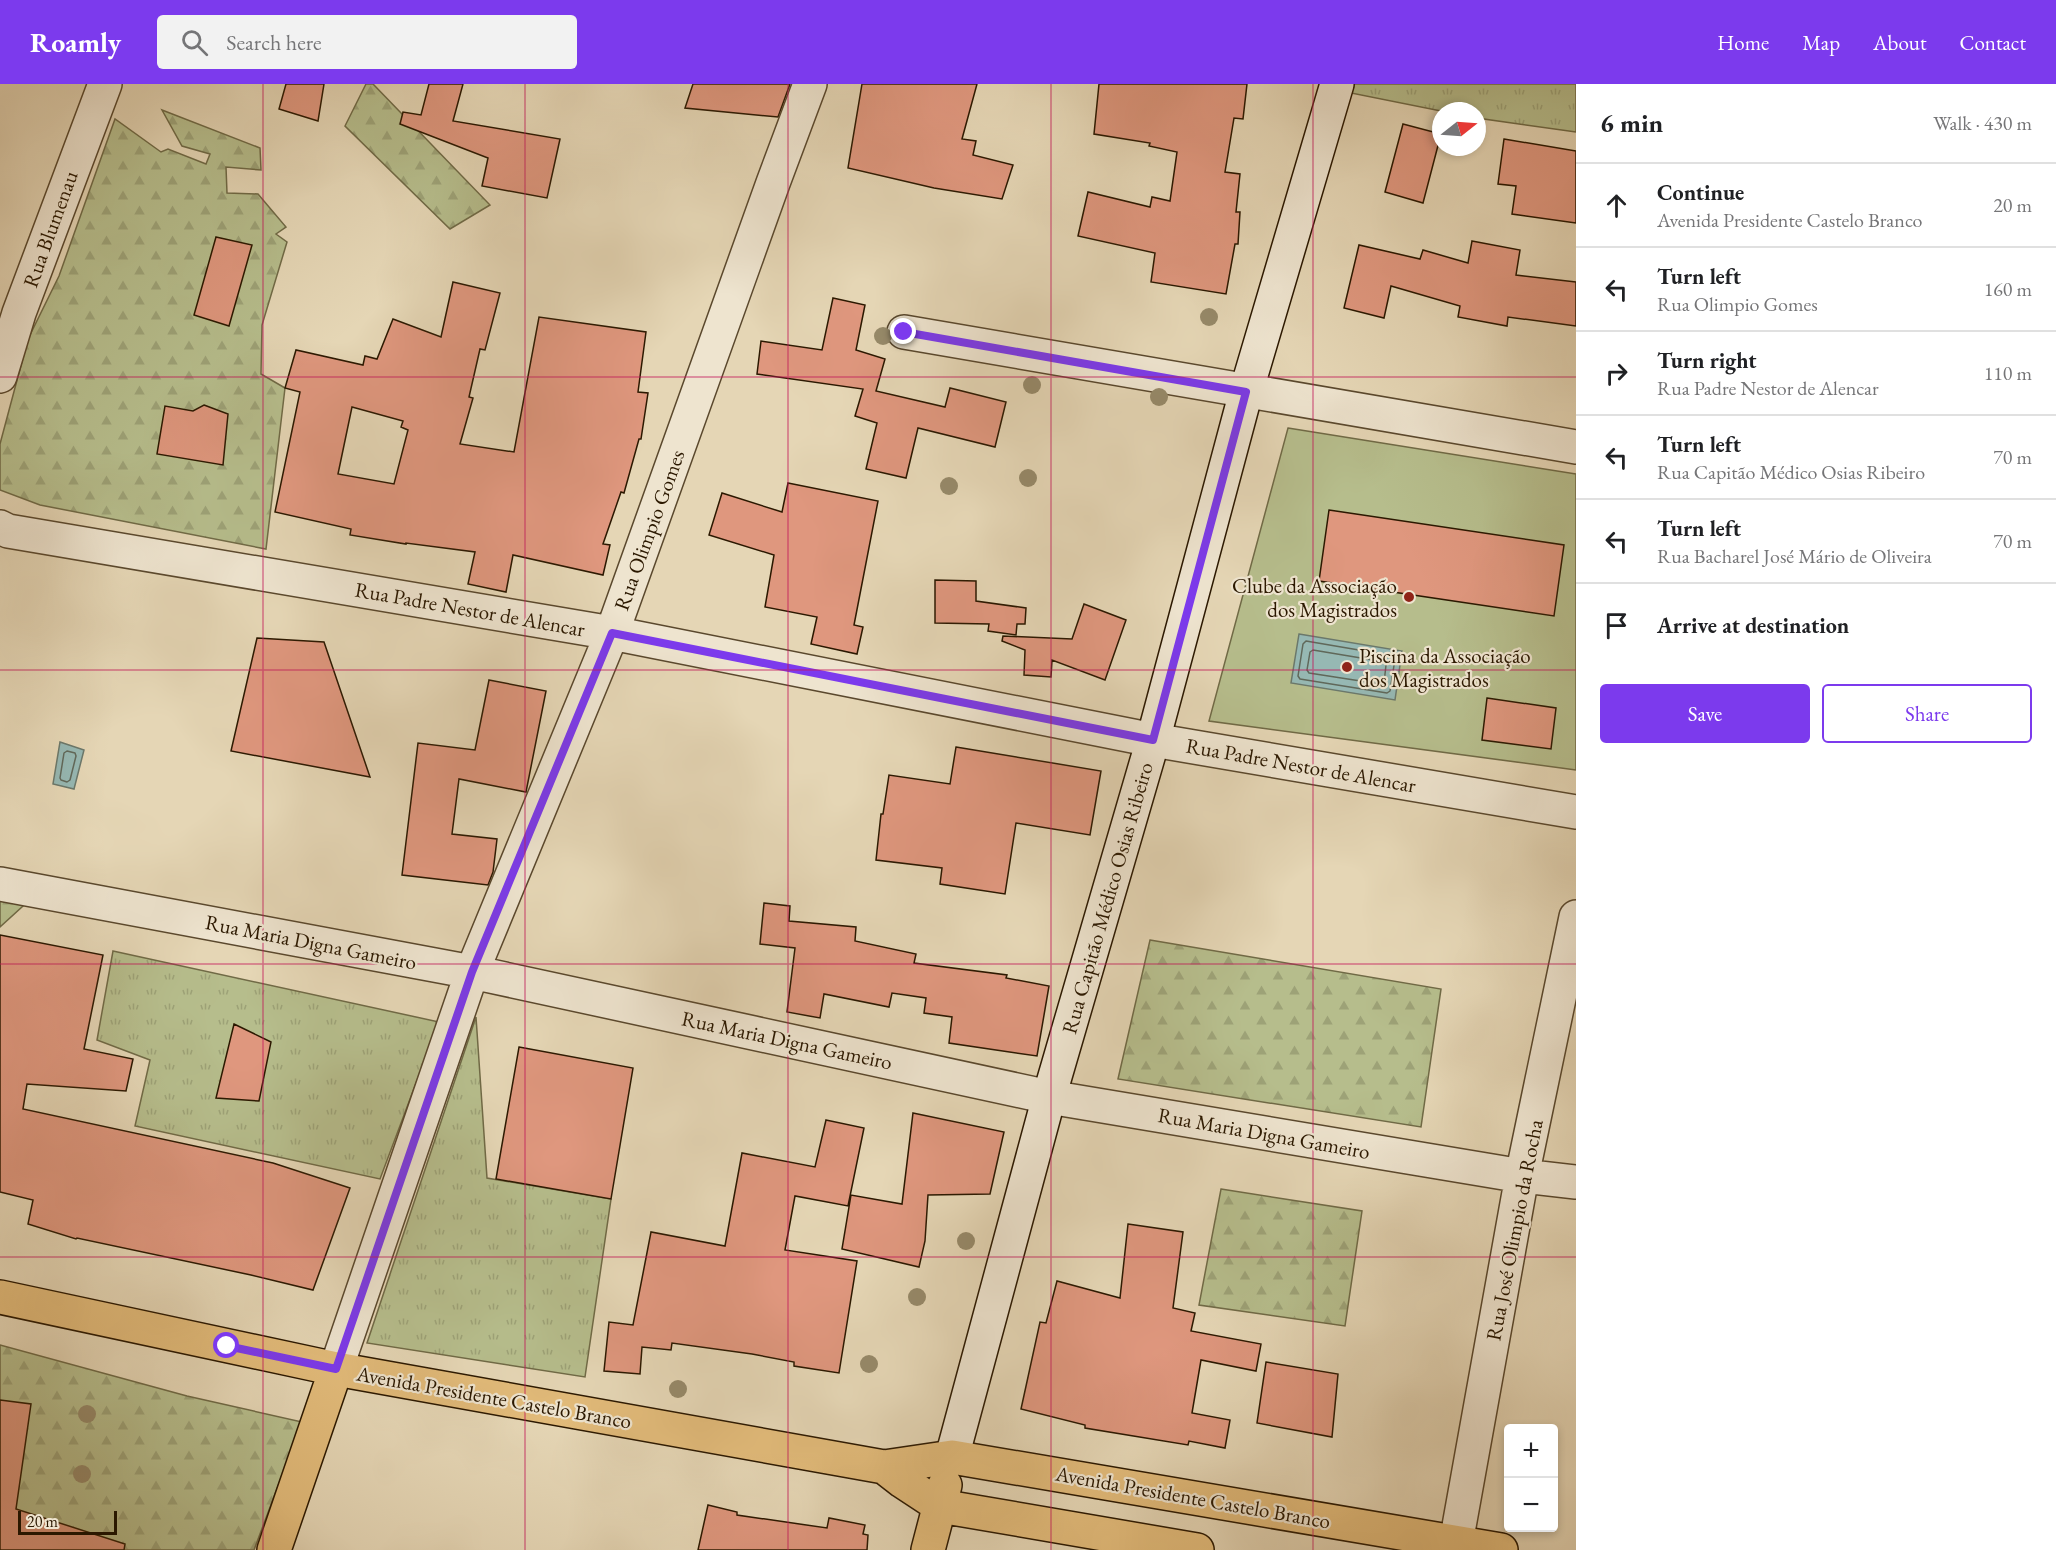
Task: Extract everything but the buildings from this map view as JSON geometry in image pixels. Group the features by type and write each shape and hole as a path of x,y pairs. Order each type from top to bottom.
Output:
{"main road":[{"name":"Avenida Presidente Castelo Branco","path":"0,1297 336,1369 884,1467 952,1457 991,1462 1501,1550"},
{"name":"Rua Olimpio Gomes","path":"274,1550 336,1369"},
{"name":"Rua Capitão Médico Osias Ribeiro","path":"928,1550 952,1457"},
{"name":"Avenida Presidente Castelo Branco","path":"884,1467 940,1506 1197,1550"}],"street":[{"name":"Rua Blumenau","path":"0,376 19,313 105,84"},
{"name":"Rua Olimpio Gomes","path":"336,1369 472,972 612,633 810,84"},
{"name":"Rua Capitão Médico Osias Ribeiro","path":"952,1457 1049,1097 1153,740 1246,392 1338,84"},
{"path":"904,332 1576,447"},
{"name":"Rua Padre Nestor de Alencar","path":"0,527 8,531 612,633 1153,740 1576,812"},
{"name":"Rua Maria Digna Gameiro","path":"0,884 472,972 1049,1097 1522,1176 1576,1182"},
{"name":"Rua José Olimpio da Rocha","path":"1456,1543 1522,1176 1576,917"},
{"name":"Rua Capitão Médico Osias Ribeiro","path":"968,1402 975,1440 991,1462"}],"green space":[{"path":"366,84 373,84 490,205 450,229 345,126"},
{"path":"1354,84 1576,84 1576,132 1486,119 1486,102 1432,102 1432,109 1351,93"},
{"path":"162,110 260,148 261,170 226,167 227,193 258,194 286,227 276,234 287,242 262,325 261,374 285,388 266,549 40,505 0,490 0,444 28,339 59,276 115,119 161,152 168,149 206,164 210,154 182,146"},
{"name":"Clube da Associação dos Magistrados","path":"1288,428 1576,474 1576,770 1209,721"},
{"path":"0,890 4,890 23,906 0,927"},
{"path":"1150,940 1441,989 1421,1127 1118,1079"},
{"path":"113,951 439,1022 380,1179 135,1126 150,1060 97,1040"},
{"path":"476,1017 487,1178 611,1199 585,1377 367,1343"},
{"path":"1221,1189 1362,1211 1345,1326 1199,1305"},
{"path":"0,1345 187,1396 302,1422 254,1550 0,1550"}],"water":[{"name":"Piscina da Associação dos Magistrados","path":"1299,634 1402,651 1395,700 1291,683"},
{"path":"60,742 84,750 74,789 53,784"}],"place":[{"name":"Clube da Associação dos Magistrados","path":"1409,597"},
{"name":"Piscina da Associação dos Magistrados","path":"1347,667"}],"route":[{"path":"227,1346 336,1369 472,972 612,633 1153,740 1246,392 904,332"}]}
